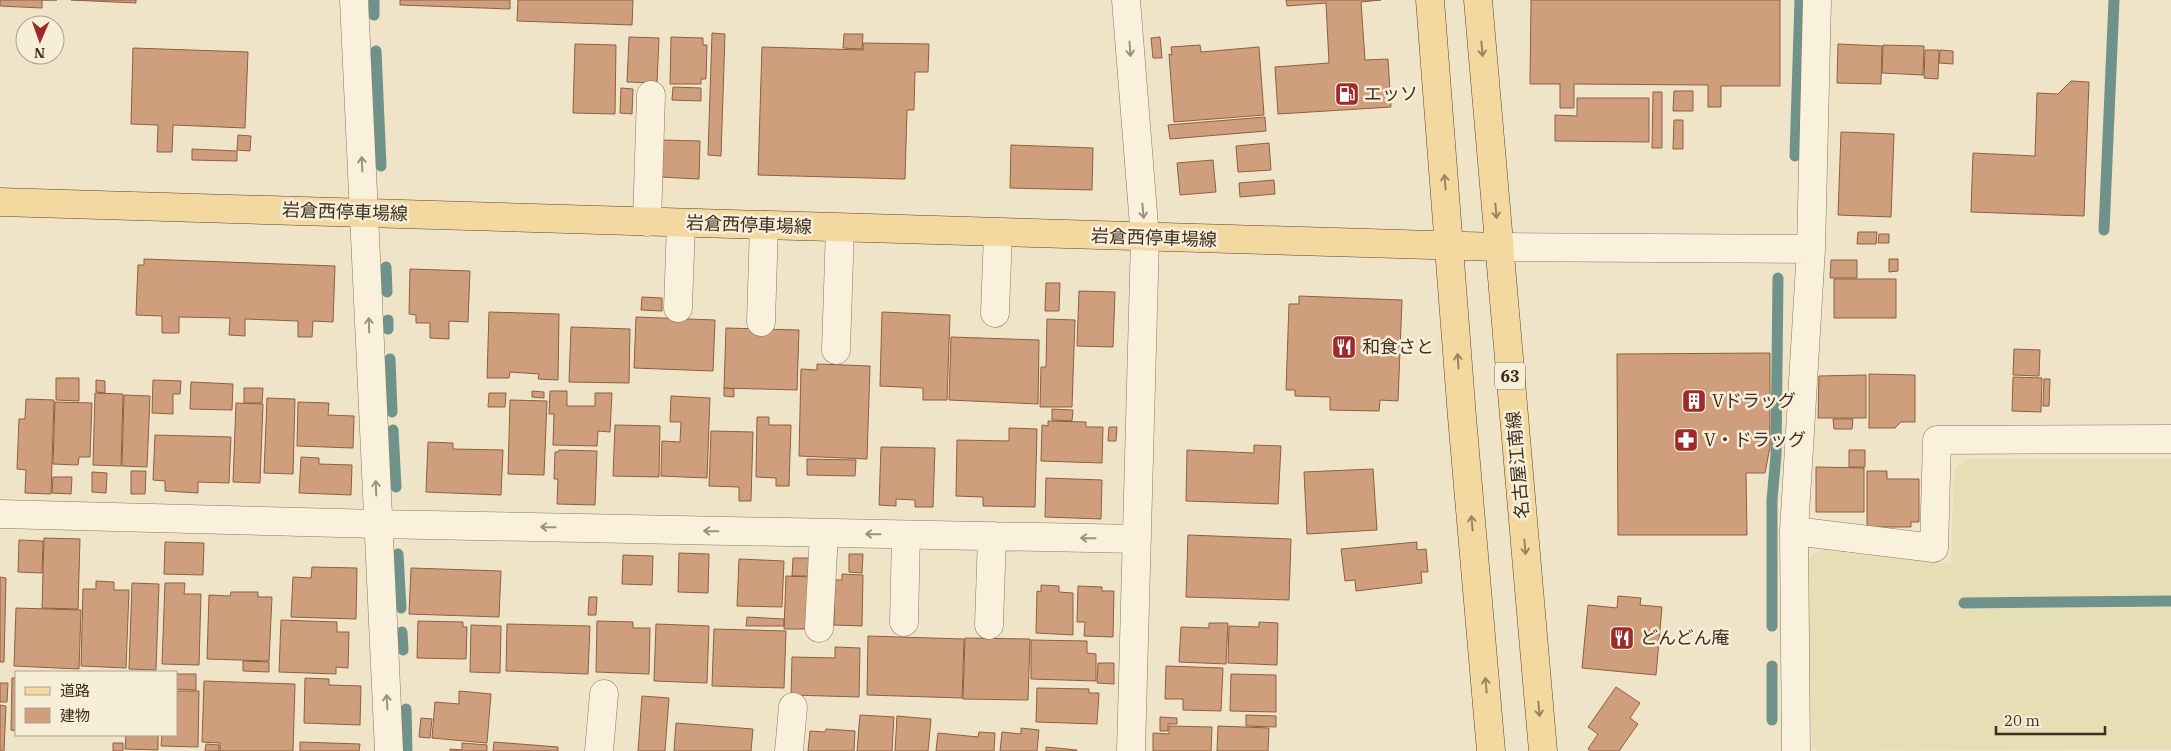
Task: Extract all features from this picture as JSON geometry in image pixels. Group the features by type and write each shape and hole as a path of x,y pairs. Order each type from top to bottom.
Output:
{"main road":[{"path":"1430,0 1462,417 1491,751"},
{"name":"名古屋江南線","path":"1478,0 1543,751"},
{"name":"岩倉西停車場線","path":"0,202 1145,238 1499,247"}],"street":[{"path":"354,0 389,751"},
{"path":"1126,0 1145,238 1131,751"},
{"path":"1796,751 1794,531 1811,249 1818,0"},
{"path":"647,222 651,95"},
{"path":"678,308 681,223"},
{"path":"761,322 764,225"},
{"path":"836,350 840,228"},
{"path":"995,313 998,233"},
{"path":"1499,247 1811,249"},
{"path":"1794,531 1934,548 1937,440 2171,439"},
{"path":"0,514 377,524 1137,539"},
{"path":"819,628 824,533"},
{"path":"904,622 906,535"},
{"path":"989,625 992,536"},
{"path":"600,751 604,694"},
{"path":"789,751 793,707"}],"shaded area":[{"path":"1967,459 2171,459 2171,595 1959,598 1960,609 2171,607 2171,749 1818,751 1812,745 1805,561 1819,550 1951,564 1954,470"}],"building":[{"path":"0,0 42,0 42,8 0,6"},
{"path":"71,0 136,0 136,3"},
{"path":"400,0 510,0 510,9 400,5"},
{"path":"518,0 633,0 632,25 517,21"},
{"path":"1286,0 1381,0 1361,2 1365,60 1388,59 1391,107 1278,114 1275,67 1329,63 1326,3 1287,6"},
{"path":"1531,0 1780,0 1780,86 1721,86 1721,107 1708,107 1708,85 1574,84 1574,108 1560,108 1560,84 1530,84"},
{"path":"712,33 725,34 721,156 708,155"},
{"path":"844,34 863,34 862,49 843,48"},
{"path":"629,37 659,38 657,83 627,82"},
{"path":"671,37 703,38 703,45 707,45 706,79 701,79 701,84 670,84"},
{"path":"1160,37 1162,58 1153,58 1151,38"},
{"path":"863,43 929,44 928,72 915,72 914,110 907,110 905,179 758,175 762,47 863,50"},
{"path":"575,44 616,45 615,114 573,113"},
{"path":"1838,44 1882,46 1881,84 1837,83"},
{"path":"1200,45 1201,52 1259,47 1264,115 1174,122 1169,54 1172,55 1171,47"},
{"path":"1883,45 1924,46 1923,75 1882,73"},
{"path":"133,48 248,52 245,128 173,125 172,152 157,152 158,125 131,124"},
{"path":"1925,50 1939,50 1938,79 1924,78"},
{"path":"1940,50 1953,51 1953,64 1939,63"},
{"path":"2071,81 2089,82 2084,216 1971,212 1973,153 2035,156 2037,93 2058,94"},
{"path":"673,87 701,88 701,101 672,100"},
{"path":"621,88 633,89 632,114 620,113"},
{"path":"1674,91 1693,91 1693,111 1673,111"},
{"path":"1653,92 1662,92 1662,148 1652,148"},
{"path":"1577,98 1649,98 1649,142 1555,141 1555,115 1577,116"},
{"path":"1265,117 1266,131 1170,139 1168,125"},
{"path":"1674,120 1683,120 1683,149 1673,149"},
{"path":"1841,132 1894,134 1891,217 1838,215"},
{"path":"238,135 251,136 250,151 237,150"},
{"path":"661,140 700,141 699,179 660,177"},
{"path":"1269,143 1271,170 1238,172 1236,146"},
{"path":"1011,145 1093,148 1092,190 1010,188"},
{"path":"192,149 237,151 237,161 192,160"},
{"path":"1213,160 1216,192 1180,195 1177,163"},
{"path":"1274,180 1275,194 1240,197 1239,183"},
{"path":"1858,232 1877,232 1876,244 1857,244"},
{"path":"1879,234 1889,234 1889,243 1878,243"},
{"path":"144,259 335,266 333,322 313,321 312,337 298,337 298,321 245,319 245,336 229,335 230,318 179,317 179,333 162,333 162,316 136,315 138,265 144,265"},
{"path":"1889,259 1898,259 1898,271 1889,272"},
{"path":"1831,260 1857,260 1857,278 1830,278"},
{"path":"410,269 470,271 468,322 449,321 449,339 430,338 430,323 416,323 416,315 409,314"},
{"path":"1834,279 1896,279 1896,318 1834,318"},
{"path":"1046,283 1060,283 1059,311 1045,311"},
{"path":"1079,291 1115,292 1113,347 1077,346"},
{"name":"和食さと","path":"1299,296 1402,300 1398,401 1380,400 1379,411 1330,410 1330,397 1295,396 1295,390 1286,390 1289,304 1299,304"},
{"path":"642,297 662,298 662,311 641,310"},
{"path":"489,312 559,314 558,380 538,379 539,374 510,372 509,378 487,378"},
{"path":"882,312 950,315 947,400 923,400 923,388 880,386"},
{"path":"636,317 715,320 713,371 634,368"},
{"path":"1047,319 1075,320 1072,407 1040,407 1041,367 1046,367"},
{"path":"571,327 630,329 629,383 569,382"},
{"path":"726,328 799,330 797,390 724,388"},
{"path":"951,337 1039,340 1038,404 949,400"},
{"path":"2014,349 2040,350 2039,376 2013,375"},
{"name":"Vドラッグ","path":"1770,353 1770,447 1765,473 1746,473 1747,535 1618,535 1617,354"},
{"path":"817,364 870,366 867,459 799,456 801,369 817,370"},
{"path":"1869,374 1915,375 1915,422 1901,422 1895,428 1869,428"},
{"path":"1866,375 1866,418 1818,418 1819,376"},
{"path":"2013,377 2042,378 2041,412 2012,411"},
{"path":"56,378 79,378 79,401 56,400"},
{"path":"2044,379 2050,379 2049,406 2043,406"},
{"path":"96,380 105,381 105,393 96,392"},
{"path":"153,380 181,381 180,394 173,394 173,414 152,413"},
{"path":"191,382 233,384 232,410 190,409"},
{"path":"244,388 263,388 262,403 244,403"},
{"path":"724,388 734,389 734,397 724,396"},
{"path":"532,391 544,392 544,398 532,397"},
{"path":"550,391 567,391 567,406 595,406 595,393 612,393 610,432 598,431 597,446 553,445 554,414 549,414"},
{"path":"95,393 123,394 121,466 93,465"},
{"path":"489,393 506,393 505,407 488,407"},
{"path":"124,395 150,396 147,467 122,466"},
{"path":"671,396 710,398 707,478 661,476 662,441 680,442 681,422 670,422"},
{"path":"267,398 295,399 293,474 264,473"},
{"path":"26,399 54,400 51,494 25,493 26,470 17,469 19,419 25,419"},
{"path":"510,400 547,401 544,475 508,474"},
{"path":"55,402 92,403 90,457 79,457 78,465 53,464"},
{"path":"298,402 329,403 328,415 354,416 353,448 297,446"},
{"path":"236,403 263,404 260,483 233,482"},
{"path":"1052,409 1073,410 1072,421 1052,420"},
{"path":"757,417 769,417 769,425 791,425 789,486 776,486 776,478 756,477"},
{"path":"1833,419 1853,419 1852,429 1834,429"},
{"path":"1048,421 1086,422 1086,427 1103,427 1102,463 1041,461 1042,425 1048,426"},
{"path":"615,425 660,426 659,477 613,476"},
{"path":"1109,427 1117,427 1116,441 1108,441"},
{"path":"1009,428 1037,429 1035,507 983,506 983,497 956,496 957,440 1009,441"},
{"path":"711,431 753,432 751,501 739,501 739,487 709,486"},
{"path":"155,435 231,437 229,483 198,482 198,493 165,491 165,481 153,480"},
{"path":"428,442 453,443 453,449 503,450 501,495 426,492"},
{"path":"1254,445 1281,446 1278,504 1186,501 1187,450 1254,453"},
{"path":"881,447 935,448 933,507 915,507 915,500 896,499 896,506 879,505"},
{"path":"559,450 597,451 595,505 557,504 558,479 554,479 555,452"},
{"path":"1849,450 1865,450 1865,467 1849,467"},
{"path":"301,457 319,458 319,464 352,465 351,495 299,493"},
{"path":"807,459 856,460 855,476 807,475"},
{"path":"1816,467 1864,468 1864,512 1816,512"},
{"path":"1373,469 1377,530 1307,534 1304,472"},
{"path":"131,471 146,471 145,494 131,494"},
{"path":"1867,471 1887,471 1887,479 1919,479 1919,522 1911,522 1911,527 1867,527"},
{"path":"92,472 107,473 106,493 92,492"},
{"path":"53,477 72,477 71,494 52,493"},
{"path":"1046,478 1102,480 1101,519 1045,517"},
{"path":"1188,535 1291,539 1289,600 1186,597"},
{"path":"44,538 80,539 78,609 42,608"},
{"path":"19,540 43,541 42,573 18,572"},
{"path":"165,542 204,543 203,575 164,574"},
{"path":"1417,542 1417,550 1426,549 1428,572 1421,572 1422,583 1356,591 1355,580 1345,581 1341,549"},
{"path":"679,553 709,554 708,593 678,592"},
{"path":"849,554 863,554 862,573 849,572"},
{"path":"623,555 653,556 652,585 622,584"},
{"path":"793,558 812,558 812,576 792,576"},
{"path":"739,559 784,561 782,607 737,606"},
{"path":"312,567 357,568 356,619 291,617 293,577 311,578"},
{"path":"411,568 501,571 499,617 409,614"},
{"path":"842,574 863,575 862,626 834,625 835,580 842,580"},
{"path":"786,576 811,577 810,629 784,629"},
{"path":"0,577 6,578 4,662 0,662"},
{"path":"96,581 114,582 114,590 129,590 126,668 81,666 83,589 96,589"},
{"path":"132,583 159,584 156,670 129,669"},
{"path":"165,583 185,583 184,594 201,594 199,665 162,664"},
{"path":"1041,585 1059,586 1059,592 1073,593 1073,635 1036,633 1037,591 1041,592"},
{"path":"1078,586 1102,587 1102,591 1114,591 1113,637 1084,636 1085,622 1077,622"},
{"path":"231,592 258,592 258,597 272,597 269,661 207,659 209,595 230,596"},
{"name":"どんどん庵","path":"1618,596 1641,598 1640,605 1662,607 1656,675 1582,668 1588,605 1617,608"},
{"path":"589,597 597,597 596,615 588,615"},
{"path":"16,608 81,610 79,669 14,666"},
{"path":"747,617 784,619 784,626 746,626"},
{"path":"281,620 337,622 337,632 349,632 348,668 336,667 336,674 279,672"},
{"path":"418,621 463,622 463,627 467,627 466,659 417,658"},
{"path":"597,621 633,622 633,628 650,628 649,674 596,672"},
{"path":"1259,622 1278,623 1277,665 1228,663 1229,626 1259,627"},
{"path":"1209,623 1228,623 1226,664 1179,662 1181,627 1209,628"},
{"path":"507,624 590,626 588,674 506,671"},
{"path":"656,624 709,626 707,683 654,681"},
{"path":"471,625 501,626 500,673 470,672"},
{"path":"714,629 786,631 784,688 712,686"},
{"path":"868,636 964,639 962,698 867,695"},
{"path":"965,638 1030,639 1028,700 963,699"},
{"path":"1031,640 1087,641 1087,653 1096,654 1096,681 1031,679"},
{"path":"835,647 860,648 859,697 791,695 792,657 835,658"},
{"path":"243,661 269,662 269,672 243,671"},
{"path":"1098,663 1114,663 1114,684 1097,683"},
{"path":"1166,666 1223,668 1221,711 1183,710 1183,699 1165,699"},
{"path":"178,674 196,674 196,690 178,689"},
{"path":"1231,674 1276,675 1276,712 1230,711"},
{"path":"12,678 15,678 15,731 11,730"},
{"path":"305,678 329,679 329,685 361,686 360,725 304,723"},
{"path":"204,681 295,684 293,751 220,751 220,743 202,742"},
{"path":"0,683 8,683 7,702 0,702"},
{"path":"1616,687 1640,703 1630,718 1638,724 1619,751 1591,751 1588,749 1598,734 1588,727"},
{"path":"1037,688 1089,689 1089,693 1099,693 1097,724 1036,722"},
{"path":"178,691 199,691 198,747 161,746 162,736 178,736"},
{"path":"459,691 491,694 487,743 432,738 435,702 459,704"},
{"path":"642,696 669,698 665,751 638,751"},
{"path":"0,705 6,706 4,751 0,751"},
{"path":"860,715 894,717 892,751 857,751"},
{"path":"1246,715 1276,716 1276,727 1246,726"},
{"path":"897,716 931,719 928,751 895,751"},
{"path":"1160,717 1177,718 1177,724 1168,724 1168,731 1160,731"},
{"path":"421,718 432,719 430,738 419,737"},
{"path":"676,723 753,729 751,751 674,751"},
{"path":"1169,726 1212,727 1211,751 1153,751 1153,733 1169,734"},
{"path":"1218,726 1269,728 1268,751 1217,751"},
{"path":"1021,728 1039,730 1037,751 1000,751 1002,732 1021,734"},
{"path":"826,729 855,731 854,751 808,751 810,731 825,732"},
{"path":"979,732 995,733 994,751 936,751 938,733 978,737"},
{"path":"126,736 158,736 158,750 125,749"},
{"path":"300,742 360,744 359,751 300,751"},
{"path":"494,742 558,747 558,751 493,751"},
{"path":"113,743 123,743 123,751 113,751"},
{"path":"462,743 487,745 487,751 450,751 450,749 462,750"},
{"path":"206,744 219,745 219,751 205,751"},
{"path":"1046,747 1077,750 1077,751 1046,751"}],"waterway":[{"path":"374,0 374,15"},
{"path":"1795,156 1800,0"},
{"path":"2104,230 2114,0"},
{"path":"376,51 381,166"},
{"path":"386,267 387,292"},
{"path":"1772,626 1772,500 1776,455 1778,278"},
{"path":"388,320 388,329"},
{"path":"390,359 392,412"},
{"path":"393,430 396,487"},
{"path":"398,554 401,608"},
{"path":"1964,603 2171,601"},
{"path":"402,632 403,650"},
{"path":"1772,666 1772,720"},
{"path":"406,709 407,751"}],"place":[{"name":"エッソ","path":"1347,94"},
{"name":"和食さと","path":"1344,347"},
{"name":"Vドラッグ","path":"1694,401"},
{"name":"V・ドラッグ","path":"1686,440"},
{"name":"どんどん庵","path":"1622,638"}]}
